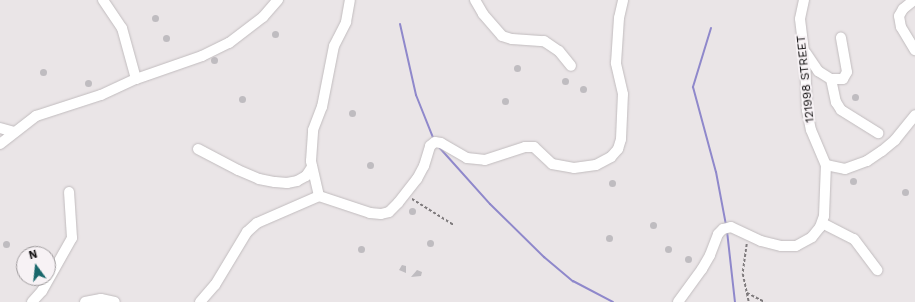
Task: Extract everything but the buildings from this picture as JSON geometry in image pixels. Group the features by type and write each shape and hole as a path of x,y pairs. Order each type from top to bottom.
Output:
{"street":[{"path":"103,0 122,28 136,79"},
{"path":"0,144 36,116 101,95 136,79 174,67 215,51 244,32 263,17 278,0"},
{"path":"319,196 310,153 313,130 322,107 334,46 346,22 350,0"},
{"path":"475,0 483,14 502,36 512,39 544,41 559,51 571,66"},
{"path":"200,302 215,285 247,232 257,223 319,196 370,213 381,214 393,209 405,195 420,173 430,146 438,142 460,155 485,160 530,146 536,148 552,164 574,168 596,165 615,153 620,145 622,129 623,94 616,63 619,18 623,0"},
{"name":"121998 STREET","path":"804,0 800,19 804,49 808,121 826,165"},
{"path":"914,0 899,16 901,27 915,50"},
{"path":"804,49 818,71 831,80 843,79 847,72 841,38"},
{"path":"831,80 836,102 841,110 878,133"},
{"path":"678,302 710,255 720,230 731,227 766,242 781,246 796,246 812,237 822,223 826,165 845,169 867,162 895,140 915,115"},
{"path":"0,128 14,132"},
{"path":"198,149 259,179 275,182 287,183 297,181 306,176 312,167"},
{"path":"32,302 42,291 72,238 69,192"},
{"path":"822,223 854,239 877,270"},
{"path":"85,302 115,302"}],"path":[{"path":"405,195 454,225"},
{"path":"748,234 743,274 749,302"},
{"path":"747,293 765,302"}],"waterway":[{"path":"400,24 416,95 434,140"},
{"path":"711,28 693,87 716,172 726,225"},
{"path":"438,146 490,204 544,257 573,281 613,302"},
{"path":"727,231 735,302"}]}
